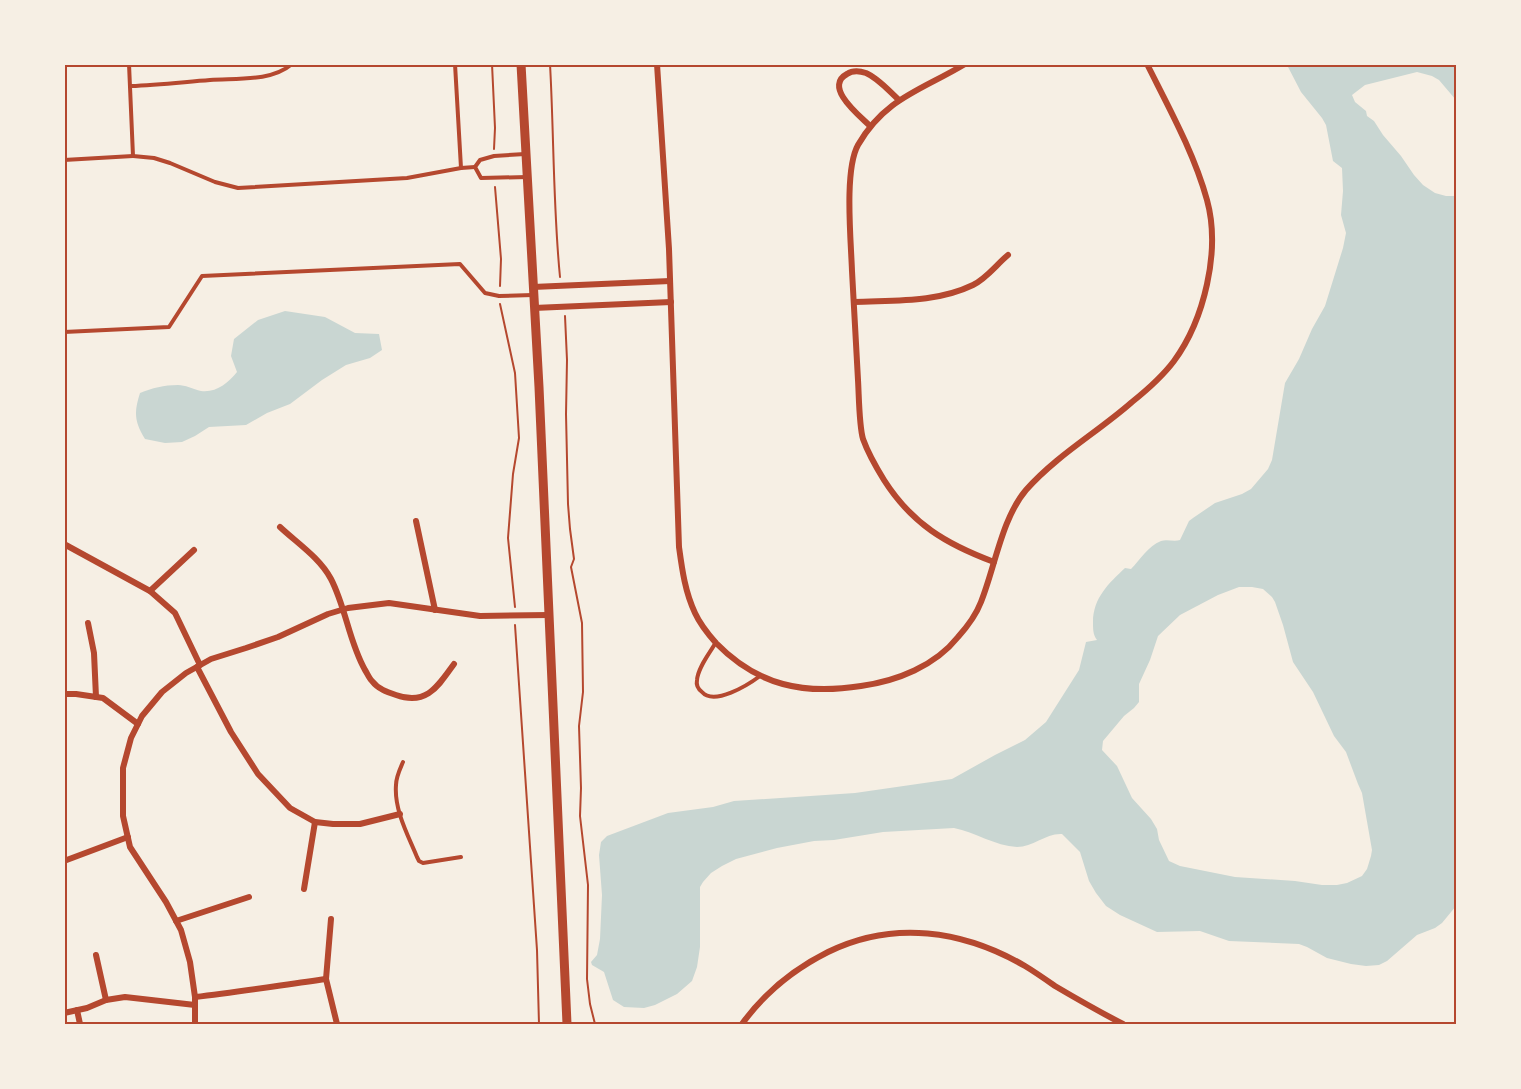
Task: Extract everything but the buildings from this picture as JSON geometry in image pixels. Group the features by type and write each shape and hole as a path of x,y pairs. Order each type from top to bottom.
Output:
{"street":[{"path":"521,64 567,1024"},
{"path":"657,64 670,281 682,577 695,613 707,633 729,656 760,676 779,684 803,689 843,689 874,684 925,666 943,652 957,639 981,603 1011,514 1024,492 1050,466 1132,403 1159,378 1185,344 1206,290 1212,241 1208,202 1195,164 1147,64"},
{"path":"965,64 892,104 870,126 856,148 850,176 850,236 858,393 863,438 877,469 895,497 911,515 938,536 970,553 994,562"},
{"path":"870,126 846,103 841,95 841,79 846,74 859,72 867,74 899,100"},
{"path":"854,302 918,300 951,293 974,284 1008,255"},
{"path":"533,291 562,285 670,281"},
{"path":"534,308 671,302"},
{"path":"416,520 435,610"},
{"path":"279,527 320,563 331,579 359,658 372,681 383,691 417,698 436,688 454,664"},
{"path":"64,544 150,591 175,613 231,732 258,774 290,808 315,822 333,824 360,824 400,814"},
{"path":"150,591 194,550"},
{"path":"195,1024 195,997 190,962 181,930 166,902 130,847 123,816 123,768 131,738 142,716 162,692 186,673 211,659 279,637 304,624 348,608 389,603 480,616 549,615"},
{"path":"88,623 94,653 96,697"},
{"path":"64,694 103,698 138,724"},
{"path":"304,889 315,822"},
{"path":"64,861 128,837"},
{"path":"176,921 249,897"},
{"path":"331,919 326,979 337,1024"},
{"path":"742,1024 769,992 806,963 842,945 888,933 947,935 995,951 1024,965 1055,986 1123,1024"},
{"path":"96,955 106,1000"},
{"path":"195,997 326,979"},
{"path":"64,1013 124,997 195,1005"},
{"path":"76,1011 80,1024"}],"lane":[{"path":"129,64 133,156"},
{"path":"130,86 264,76 284,71 292,64"},
{"path":"455,64 461,168"},
{"path":"475,167 480,160 487,158 525,154"},
{"path":"64,160 133,156 154,158 215,182 237,188 407,178 475,167"},
{"path":"475,167 482,178 527,177"},
{"path":"64,332 169,327 202,276 460,264 485,292 499,296 533,291"},
{"path":"716,642 699,671 697,679 697,687 704,695 715,698 722,696 760,676"},
{"path":"403,762 396,782 400,814 419,861 461,857"}],"path":[{"path":"550,64 555,206 562,285"},
{"path":"564,306 567,360 568,504 574,560 571,567 582,623 583,692 579,726 580,816 588,885 587,980 595,1024"},
{"path":"501,310 515,373 519,438 513,474 508,538 537,950 539,1024"}],"shaded area":[{"path":"1287,65 1456,65 1456,100 1439,80 1417,72 1365,85 1352,95 1355,102 1366,111 1367,116 1374,121 1423,185 1435,193 1456,196 1456,906 1442,923 1417,935 1387,961 1379,965 1366,966 1327,958 1299,944 1229,941 1200,931 1157,932 1106,906 1089,881 1080,852 1062,834 1017,847 954,828 883,832 777,848 736,859 722,866 711,873 700,887 700,947 692,981 677,994 644,1008 624,1007 613,1000 604,972 591,962 597,955 600,939 602,895 599,855 601,842 607,836 668,813 713,807 734,801 855,793 952,779 1025,740 1046,722 1079,670 1086,642 1097,640 1093,629 1094,613 1099,598 1108,585 1125,568 1131,569 1156,543 1163,540 1180,540 1189,521 1215,503 1251,489 1268,469 1272,460 1285,383 1325,306 1346,233 1341,215 1342,168 1333,161 1326,125 1301,92","holes":["1239,587 1263,589 1275,602 1293,662 1313,692 1334,736 1346,752 1362,793 1372,850 1367,869 1362,876 1347,883 1322,885 1235,877 1180,866 1169,861 1151,819 1132,798 1117,766 1102,750 1103,741 1139,702 1139,684 1158,636 1180,615 1218,595"]},
{"path":"285,311 325,317 355,333 379,334 382,350 370,358 346,365 290,404 246,425 209,427 182,442 165,443 145,439 136,416 140,393 173,385 201,391 221,386 237,372 231,356 234,339 258,320"}]}
